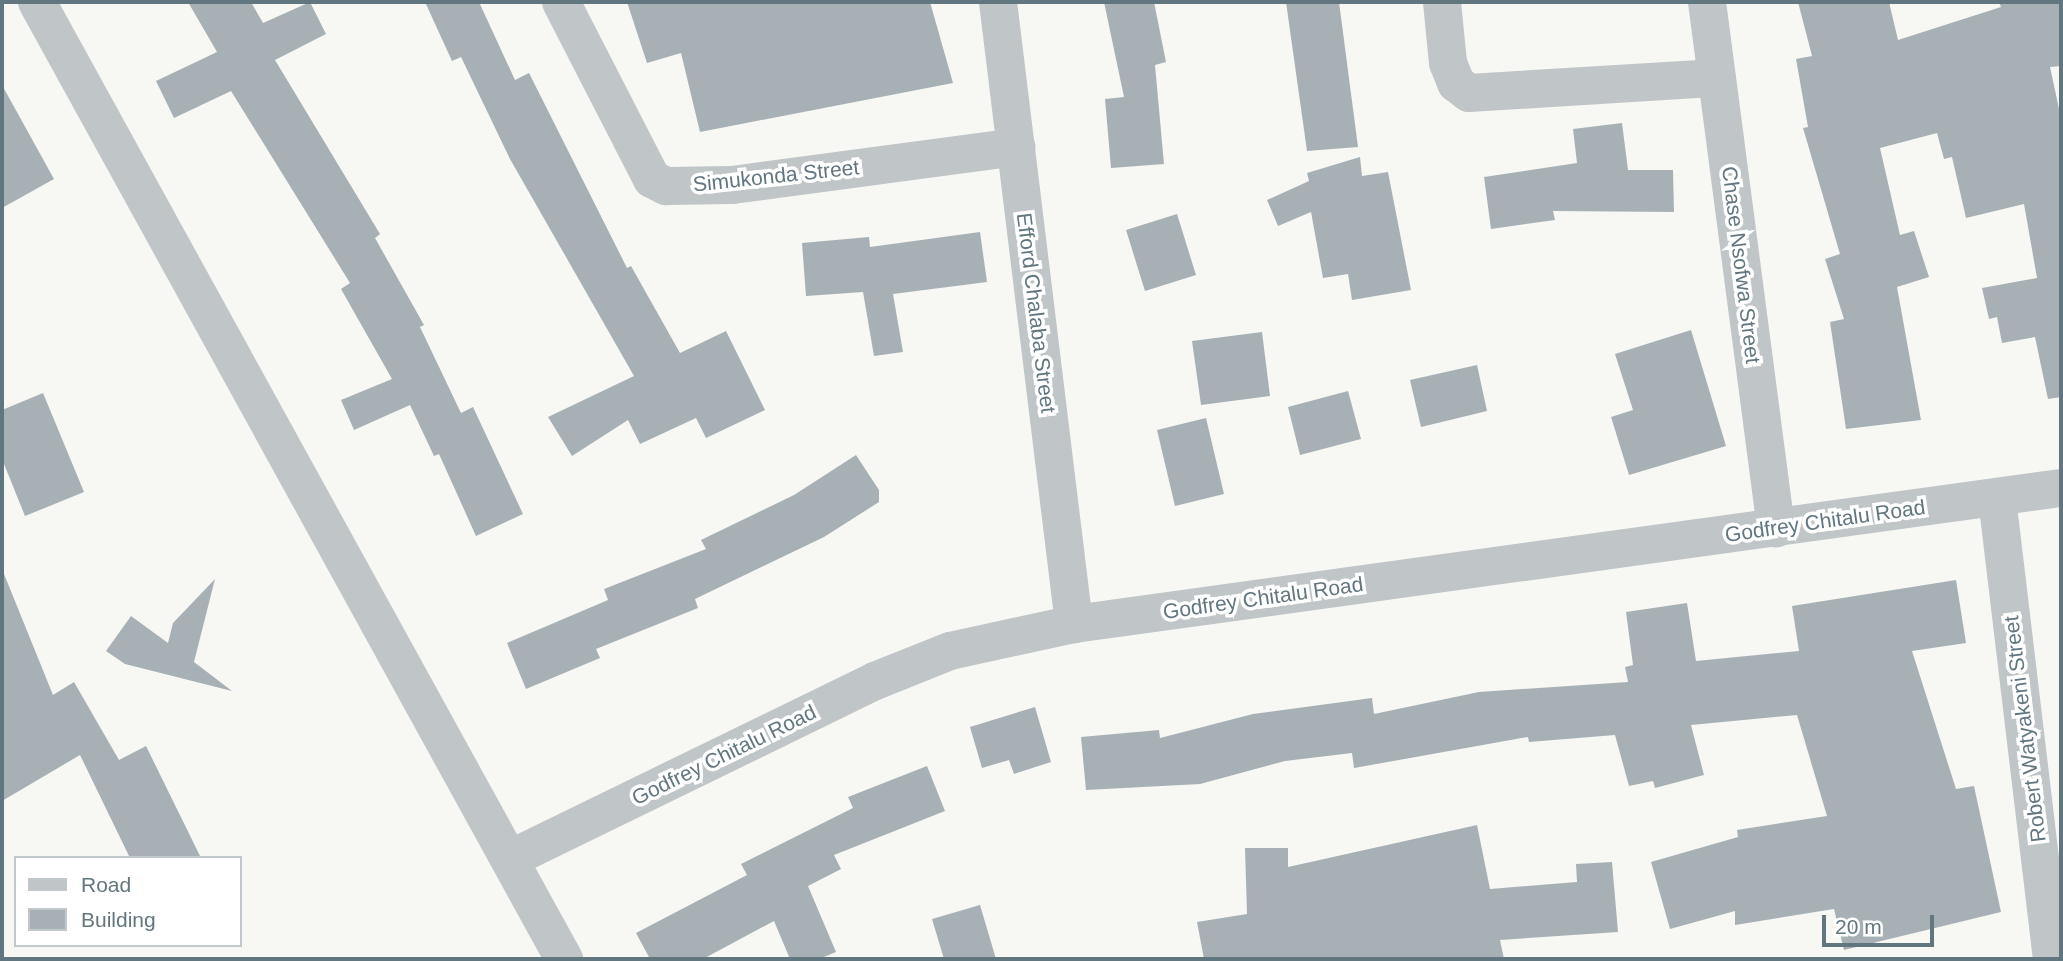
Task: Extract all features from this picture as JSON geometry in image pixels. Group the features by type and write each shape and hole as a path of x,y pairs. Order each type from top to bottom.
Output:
{"street":[{"path":"37,2 564,959"},
{"name":"Simukonda Street","path":"561,2 652,179 666,186 732,185 1016,147"},
{"name":"Efford Chalaba Street","path":"998,2 1074,624"},
{"path":"1442,2 1448,63 1456,83 1469,93 1717,78"},
{"name":"Chase Nsofwa Street","path":"1707,2 1776,528"},
{"name":"Godfrey Chitalu Road","path":"510,859 875,681 950,651 1074,624 2061,488"},
{"name":"Robert Watyakeni Street","path":"1997,498 2052,959"}],"building":[{"path":"188,2 251,2 263,23 310,2 326,34 275,60 380,234 375,238 424,325 420,327 461,413 473,407 523,514 476,536 439,454 434,456 410,405 354,430 341,400 392,379 341,289 350,283 231,91 174,118 156,81 217,52"},
{"path":"425,2 479,2 515,80 529,73 627,268 631,266 680,353 726,331 765,410 706,438 696,418 640,444 628,420 572,456 548,417 634,376 510,159 461,57 452,61"},
{"path":"627,2 930,2 953,83 700,132 681,53 647,63"},
{"path":"1104,2 1154,2 1166,62 1155,65 1164,164 1111,168 1105,99 1124,97"},
{"path":"1286,2 1339,2 1358,147 1307,151"},
{"path":"1798,2 1889,2 1898,40 2001,7 1999,2 2061,2 2061,66 2050,67 2061,118 2061,397 2048,399 2035,337 2002,343 1997,317 1989,319 1982,288 2037,278 2024,204 1966,218 1952,157 1944,159 1937,133 1880,148 1900,235 1914,231 1929,277 1897,287 1921,420 1846,429 1830,322 1844,319 1825,259 1840,254 1803,128 1808,127 1796,59 1812,56"},
{"path":"2,85 54,179 2,208"},
{"path":"1622,123 1628,170 1673,170 1674,212 1553,211 1555,220 1491,229 1484,177 1577,163 1573,129"},
{"path":"1360,157 1362,176 1388,172 1411,290 1352,300 1348,274 1323,278 1311,212 1278,226 1267,200 1309,181 1307,173"},
{"path":"1177,214 1196,275 1145,291 1126,230"},
{"path":"980,232 987,282 893,294 903,352 874,356 863,292 806,296 802,243 869,237 870,247"},
{"path":"1691,330 1726,446 1629,475 1611,417 1633,410 1615,354"},
{"path":"1262,332 1270,396 1201,405 1192,341"},
{"path":"1477,365 1487,411 1421,427 1410,380"},
{"path":"1348,391 1361,439 1300,455 1288,407"},
{"path":"43,393 84,492 25,516 2,459 2,410"},
{"path":"1206,418 1224,494 1175,506 1157,430"},
{"path":"856,455 879,490 879,502 824,537 695,599 698,608 596,649 600,658 526,689 507,643 608,600 604,589 706,549 701,540 794,495"},
{"path":"2,569 53,695 74,682 119,760 146,746 200,856 129,856 80,755 2,801"},
{"path":"215,579 194,662 232,691 125,664 106,651 131,616 168,643 173,623"},
{"path":"1956,580 1966,643 1912,651 1956,789 1974,786 2001,912 1844,950 1834,909 1735,925 1735,911 1670,929 1651,862 1738,837 1737,830 1827,816 1797,715 1691,725 1704,775 1655,788 1653,781 1629,786 1615,735 1529,742 1528,737 1354,768 1352,753 1285,761 1200,784 1086,790 1081,737 1159,730 1160,738 1253,714 1372,698 1374,714 1479,692 1628,682 1625,667 1633,665 1626,612 1687,603 1696,661 1799,651 1792,606"},
{"path":"1035,707 1051,762 1014,774 1009,760 982,768 970,727"},
{"path":"927,766 945,811 834,855 841,869 808,886 836,952 819,959 790,959 774,921 703,959 650,959 636,933 747,875 741,864 853,808 848,797"},
{"path":"1477,825 1490,889 1577,882 1576,864 1612,862 1618,932 1500,940 1504,959 1204,959 1197,922 1247,914 1245,848 1288,848 1288,867"},
{"path":"980,905 996,959 944,959 932,919"}]}
